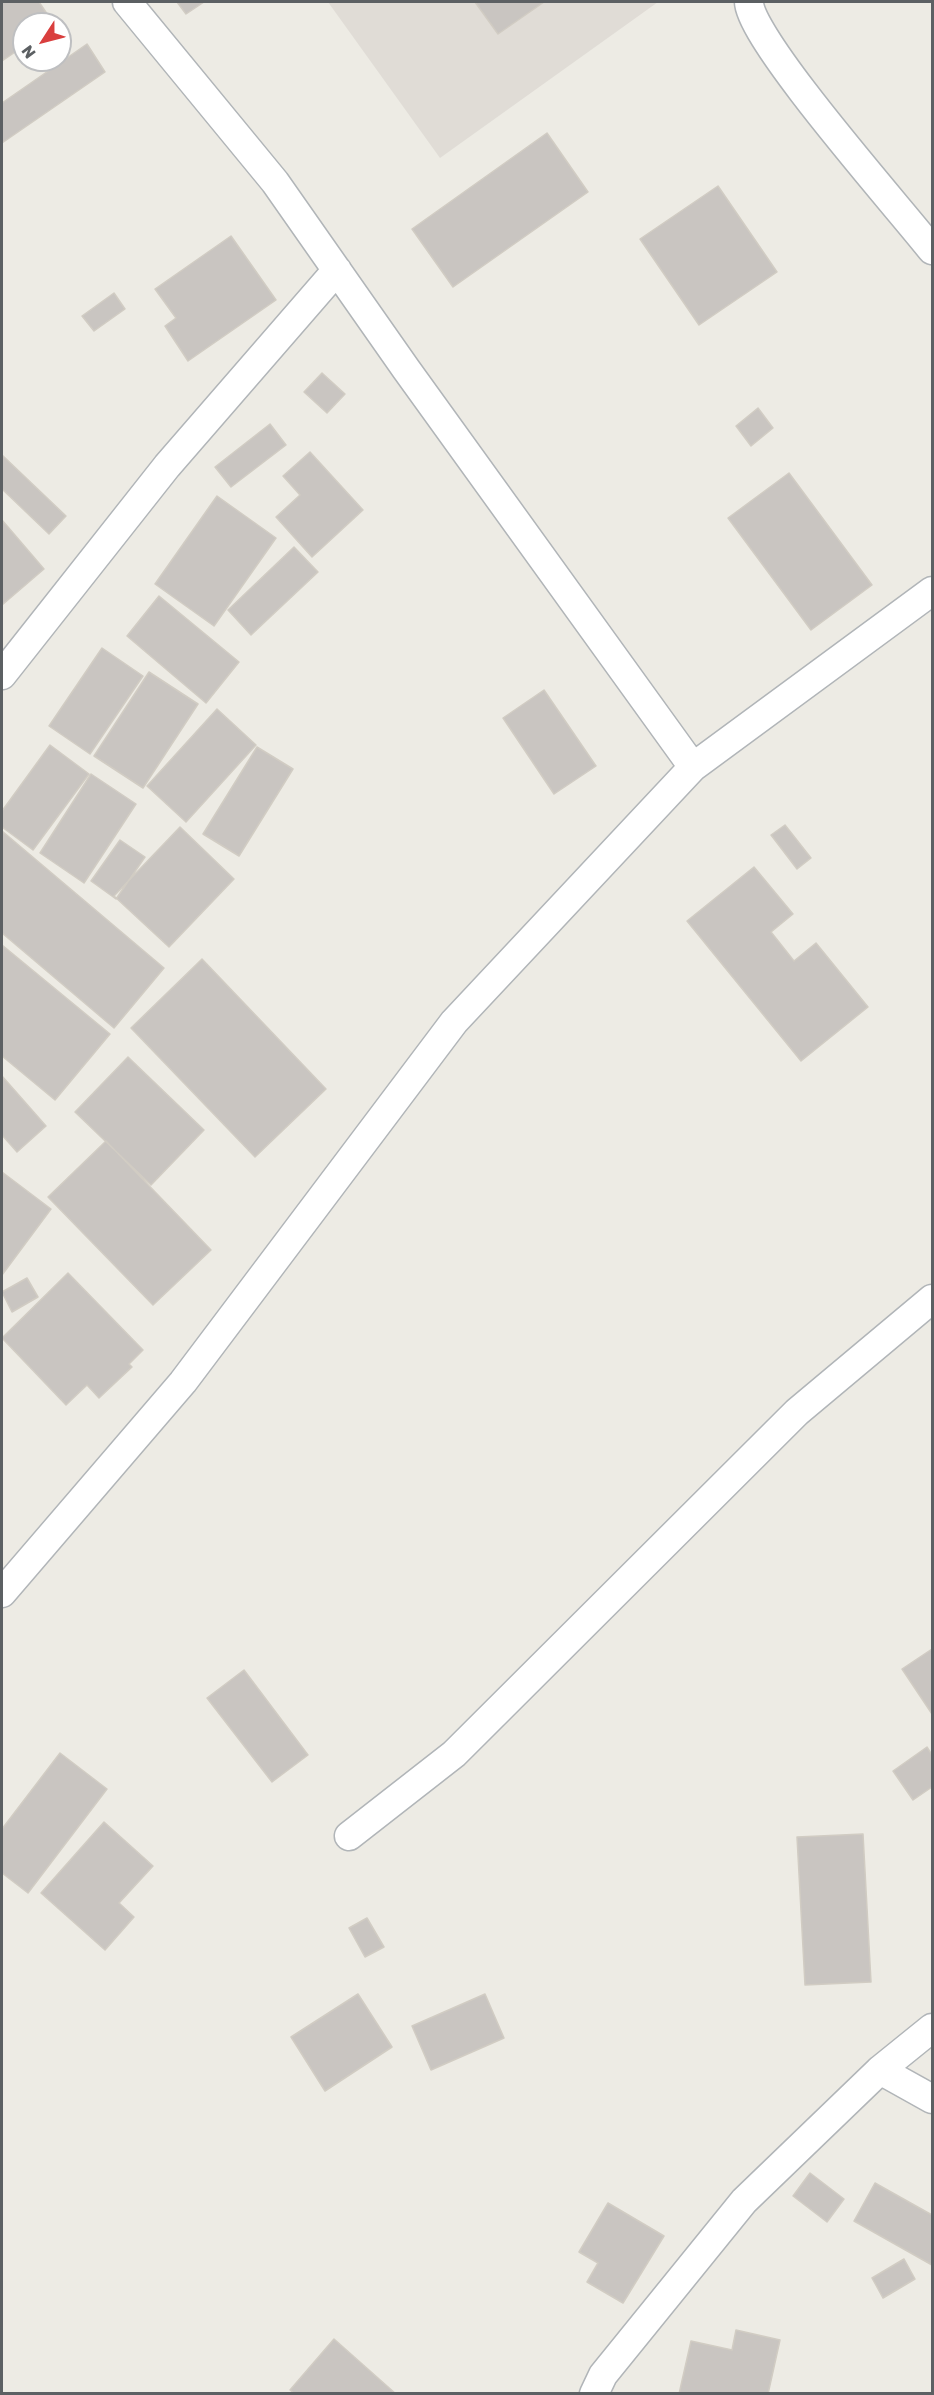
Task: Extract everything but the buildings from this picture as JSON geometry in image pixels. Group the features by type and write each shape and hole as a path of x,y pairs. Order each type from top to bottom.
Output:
{"street":[{"path":"127,2 275,182 693,767"},
{"path":"749,2 749,12 773,53 933,250"},
{"path":"2,675 167,466 337,270"},
{"path":"2,1593 183,1382 453,1022 693,767 933,591"},
{"path":"349,1836 454,1754 797,1412 933,1299"},
{"path":"594,2394 603,2375 744,2201 880,2070 933,2028"},
{"path":"880,2070 933,2099"}],"shaded area":[{"path":"328,2 658,2 440,158"}]}
